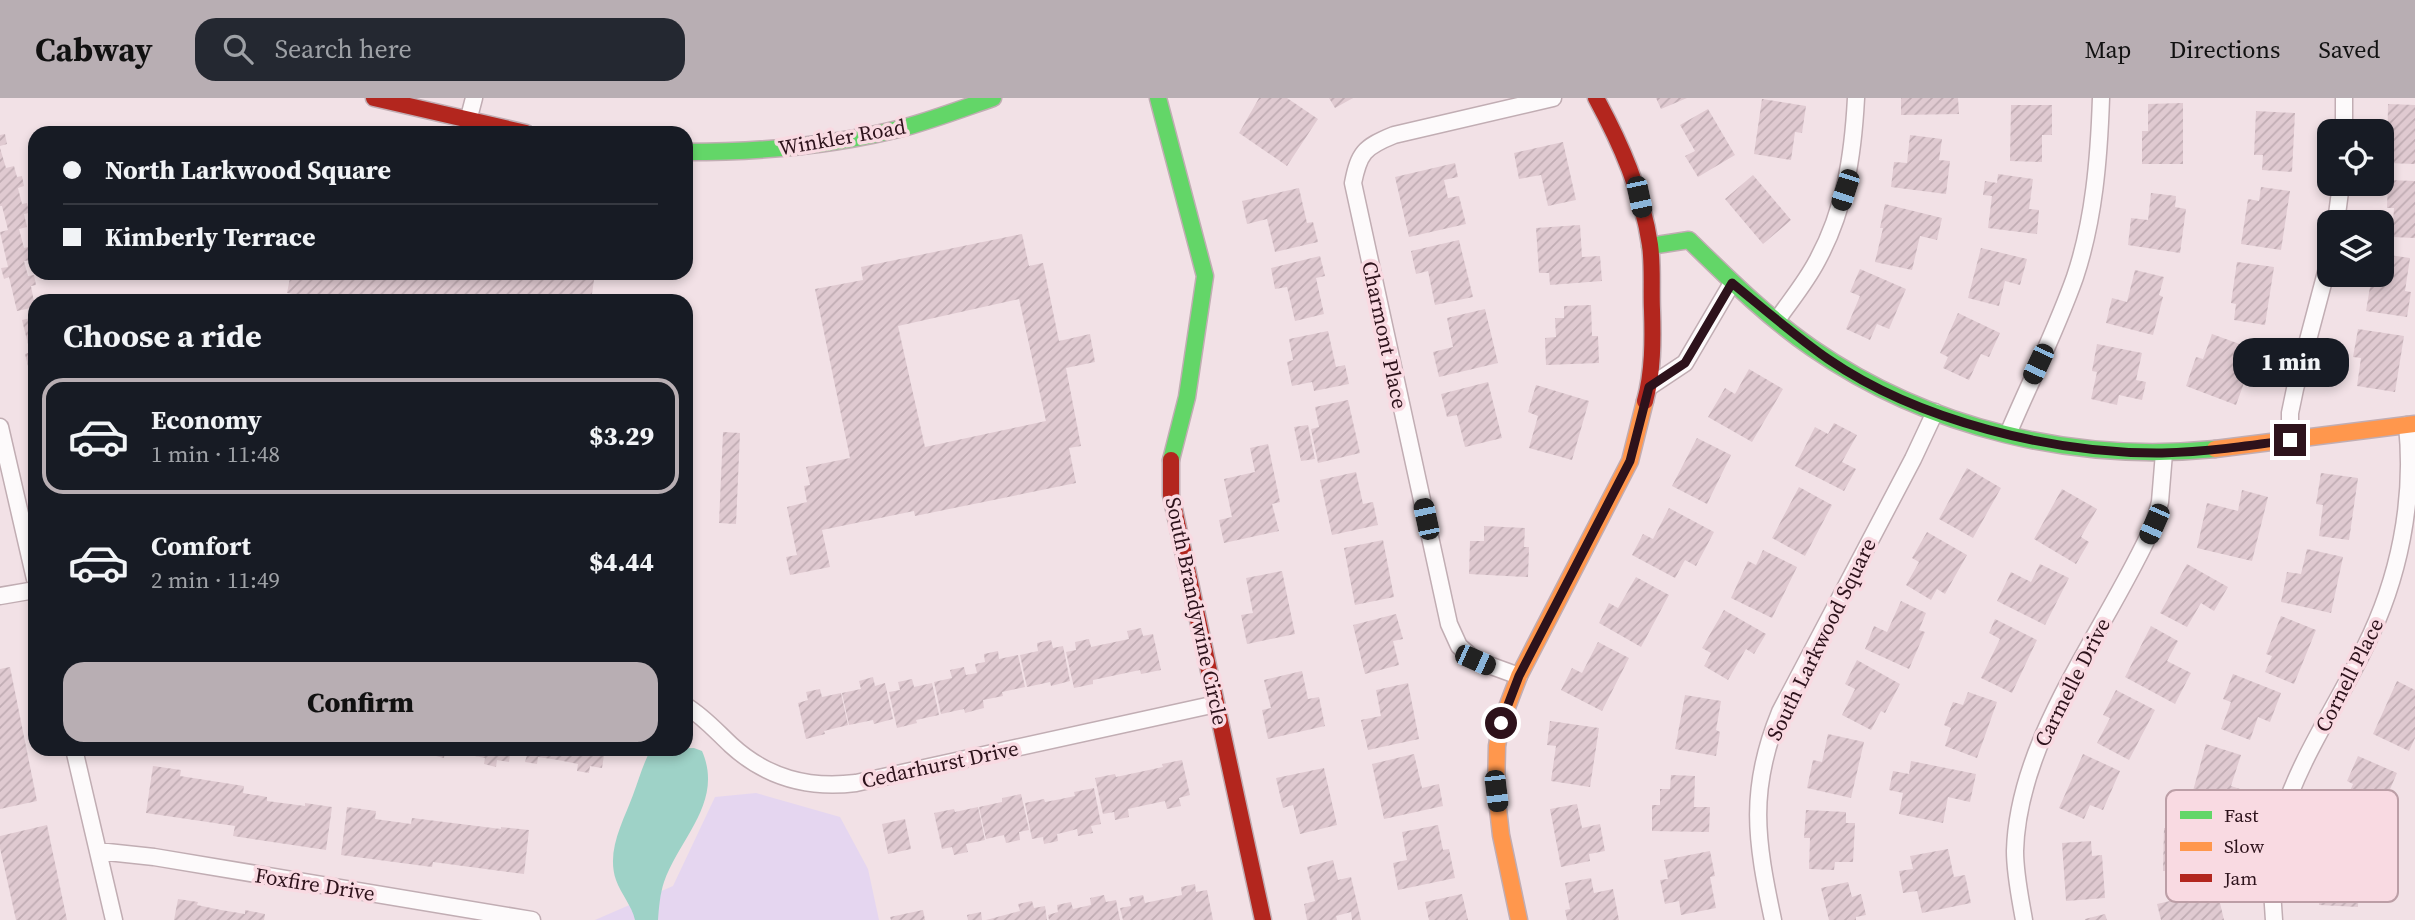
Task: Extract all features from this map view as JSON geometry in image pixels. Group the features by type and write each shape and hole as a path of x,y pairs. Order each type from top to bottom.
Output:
{"street":[{"path":"374,98 492,126"},
{"path":"468,121 474,98"},
{"name":"Winkler Road","path":"693,152 782,150 834,143 908,126 993,98"},
{"name":"South Brandywine Circle","path":"1158,98 1205,275 1187,397 1173,446 1170,468 1174,517 1263,920"},
{"name":"Charmont Place","path":"1519,676 1475,660 1459,646 1449,624 1353,183 1358,160 1373,143 1394,135 1553,98"},
{"path":"1519,920 1501,835 1495,769 1501,723 1519,676 1630,461 1649,387 1653,340 1650,246 1639,197 1621,145 1596,98"},
{"path":"1777,320 1818,259 1838,214 1851,166 1856,98"},
{"path":"2008,434 2059,319 2082,253 2097,177 2101,98"},
{"path":"2344,98 2344,119"},
{"path":"1650,246 1689,240 1732,283 1837,365 1882,389 1935,412 2008,434 2065,446 2113,452 2164,453 2411,425"},
{"path":"1649,387 1685,363 1732,283"},
{"path":"2290,440 2290,412 2294,389 2323,287"},
{"name":"South Larkwood Square","path":"1773,920 1762,867 1757,816 1762,764 1770,737 1780,712 1935,412"},
{"name":"Cornell Place","path":"2293,790 2365,648 2390,587 2410,494 2411,425"},
{"path":"0,427 28,549"},
{"name":"Carmelle Drive","path":"2025,920 2016,874 2015,852 2025,781 2053,716 2154,524 2160,502 2164,453"},
{"path":"0,596 28,591"},
{"name":"Cedarhurst Drive","path":"693,711 715,727 745,757 766,771 791,781 834,785 856,783 1216,704"},
{"path":"76,756 114,920"},
{"name":"Foxfire Drive","path":"98,851 168,860 532,920"},
{"name":"Cornell Place","path":"2273,902 2274,920"}],"shaded area":[{"path":"693,748 702,751 707,769 708,787 704,803 664,882 658,920 635,920 613,869 614,847 621,826 648,756 693,756"},
{"path":"756,793 840,817 868,869 879,920 595,920 673,886 715,797"}],"building":[{"path":"1259,98 1287,98 1318,119 1287,166 1239,133"},
{"path":"1329,98 1353,98 1335,108"},
{"path":"1656,98 1687,98 1661,109"},
{"path":"1901,98 1958,98 1959,114 1901,115"},
{"path":"1762,99 1806,106 1802,133 1795,132 1791,160 1754,154"},
{"path":"2183,103 2183,164 2142,164 2142,131 2148,131 2148,104"},
{"path":"2388,104 2415,105 2415,164 2394,163 2394,119 2388,119"},
{"path":"2011,105 2052,105 2052,135 2042,135 2042,162 2010,161"},
{"path":"1708,109 1735,155 1698,177 1685,156 1695,151 1680,125"},
{"path":"2256,111 2295,113 2292,172 2262,170 2263,155 2254,155"},
{"path":"5,134 7,144 0,146 0,135"},
{"path":"1910,135 1942,139 1939,160 1950,161 1946,194 1891,187 1894,162 1907,163"},
{"path":"1563,142 1576,200 1548,206 1541,175 1519,179 1514,153"},
{"path":"0,148 6,168 14,166 17,177 22,176 24,186 18,188 22,204 27,203 28,208 28,213 24,214 27,227 19,229 24,248 28,247 28,260 24,261 28,280 35,280 36,285 31,286 33,294 28,294 28,309 17,311 9,277 4,279 1,268 8,267 0,232 8,230 0,206"},
{"path":"1455,163 1458,177 1444,180 1448,198 1459,196 1466,224 1409,237 1395,177"},
{"path":"1998,174 2033,179 2029,209 2039,210 2037,234 1988,228 1992,196 1983,195 1985,181 1997,183"},
{"path":"1753,175 1791,220 1763,244 1725,199"},
{"path":"2394,180 2415,181 2415,238 2394,237 2394,208 2387,208 2387,196 2394,196"},
{"path":"2261,187 2290,191 2281,250 2241,244 2248,199 2259,201"},
{"path":"1299,188 1307,223 1313,222 1318,242 1275,252 1267,219 1247,224 1242,201"},
{"path":"2151,193 2176,196 2175,207 2186,209 2180,253 2128,245 2131,218 2148,220"},
{"path":"1885,204 1942,218 1937,240 1920,236 1912,270 1875,262 1883,228 1880,228"},
{"path":"1580,225 1582,257 1600,256 1602,281 1550,285 1549,273 1539,273 1536,228"},
{"path":"1022,234 1029,266 1043,263 1059,341 1090,334 1095,362 1066,368 1081,446 1069,448 1076,483 915,516 914,511 822,530 830,567 790,575 786,557 797,555 787,507 807,502 804,486 810,485 806,467 850,458 815,289 863,280 861,267","holes":["1019,299 1046,421 925,447 898,326"]},
{"path":"1459,240 1473,297 1435,305 1428,271 1416,274 1411,251"},
{"path":"1981,248 2027,259 2020,285 2005,281 1999,306 1968,298"},
{"path":"1320,256 1325,276 1316,278 1324,314 1295,321 1287,287 1275,289 1271,268"},
{"path":"2394,256 2410,258 2405,291 2411,292 2407,317 2366,311 2370,287 2394,287"},
{"path":"2237,262 2274,267 2265,325 2234,320 2236,304 2231,303"},
{"path":"1860,269 1906,289 1889,329 1877,324 1870,340 1846,329 1860,296 1850,292"},
{"path":"2135,270 2164,277 2159,295 2163,297 2153,335 2106,323 2112,298 2127,302"},
{"path":"290,280 594,280 592,294 287,293"},
{"path":"1591,305 1592,336 1598,336 1599,363 1546,365 1545,338 1556,337 1555,318 1564,318 1564,306"},
{"path":"1485,309 1498,363 1439,377 1433,352 1453,347 1447,318"},
{"path":"1958,313 2000,333 1989,357 1981,354 1969,380 1943,368 1948,357 1940,353"},
{"path":"28,319 28,344 22,320"},
{"path":"2358,329 2404,336 2395,392 2357,386 2361,358 2353,357"},
{"path":"1328,331 1336,367 1345,365 1349,384 1314,391 1312,382 1292,386 1287,362 1293,360 1289,339"},
{"path":"2212,334 2256,350 2236,405 2186,386 2196,357 2203,359"},
{"path":"2097,344 2142,353 2136,380 2146,382 2142,400 2119,395 2117,405 2091,399 2097,372 2092,371"},
{"path":"1749,369 1783,389 1752,442 1708,417 1725,388 1735,394"},
{"path":"1488,382 1502,438 1465,447 1457,415 1447,417 1441,394"},
{"path":"1536,385 1589,401 1572,460 1529,448 1538,416 1528,412"},
{"path":"1348,400 1360,453 1318,463 1311,429 1319,427 1315,407"},
{"path":"1834,423 1857,435 1842,462 1856,469 1844,491 1795,466 1815,427 1828,434"},
{"path":"1308,425 1315,459 1301,461 1294,427"},
{"path":"723,432 740,433 736,524 719,523"},
{"path":"1697,438 1731,455 1707,504 1672,486"},
{"path":"1268,444 1280,502 1272,504 1279,531 1224,543 1219,520 1232,517 1224,479 1255,472 1250,448"},
{"path":"1967,468 2001,488 1973,538 1939,519"},
{"path":"1356,472 1363,504 1373,502 1378,525 1332,535 1320,480"},
{"path":"2321,473 2358,478 2349,540 2319,536 2323,505 2316,504"},
{"path":"1799,487 1832,505 1805,556 1772,538"},
{"path":"2062,489 2097,509 2081,537 2089,542 2076,564 2034,539"},
{"path":"2242,490 2268,497 2252,561 2197,548 2207,503 2238,511"},
{"path":"1669,508 1714,532 1696,566 1685,560 1675,578 1632,555 1643,534 1653,539"},
{"path":"1484,526 1525,528 1524,547 1529,547 1528,577 1469,574 1470,541 1484,541"},
{"path":"1927,532 1967,555 1945,594 1937,589 1931,600 1906,585 1919,562 1912,558"},
{"path":"1383,540 1394,597 1355,605 1344,548"},
{"path":"2307,549 2343,557 2331,613 2281,602 2287,572 2301,574"},
{"path":"1763,550 1797,567 1772,618 1731,598 1748,561 1756,565"},
{"path":"2040,564 2069,578 2045,625 1997,601 2011,572 2031,582"},
{"path":"2187,564 2228,587 2214,611 2201,603 2187,627 2160,613"},
{"path":"1282,571 1295,634 1247,644 1241,615 1253,613 1246,578"},
{"path":"1636,577 1669,595 1641,647 1599,623 1609,603 1618,608"},
{"path":"1901,601 1926,613 1919,630 1925,632 1909,669 1865,649 1874,626 1887,632"},
{"path":"1724,610 1766,634 1754,654 1746,649 1728,680 1704,666 1711,653 1702,648"},
{"path":"1396,614 1403,639 1393,641 1399,665 1365,674 1353,625"},
{"path":"2281,616 2316,630 2294,684 2265,672 2272,656 2266,654"},
{"path":"1995,619 2037,640 2012,693 1981,678 2000,639 1989,633"},
{"path":"2151,626 2178,641 2167,661 2191,673 2175,704 2125,677"},
{"path":"1141,628 1143,636 1153,634 1161,670 1141,674 1140,670 1093,680 1093,684 1074,688 1066,652 1076,650 1075,642 1089,639 1091,647 1129,639 1127,631"},
{"path":"1051,640 1053,648 1063,646 1070,681 1051,686 1050,682 1027,687 1020,655 1038,651 1037,643"},
{"path":"1598,642 1629,658 1602,711 1561,690 1572,668 1582,673"},
{"path":"998,651 999,659 1018,655 1025,687 983,700 984,708 965,713 964,709 941,714 934,682 952,678 950,670 964,667 966,675 977,673 975,664 985,662 984,654"},
{"path":"1857,660 1900,684 1885,713 1881,711 1871,730 1842,715 1855,689 1845,684"},
{"path":"10,667 37,801 0,809 0,669"},
{"path":"1302,671 1308,699 1319,697 1325,726 1268,739 1262,710 1271,708 1264,680"},
{"path":"2233,674 2281,693 2270,722 2258,717 2250,740 2221,729 2231,702 2223,699"},
{"path":"873,677 875,686 885,683 893,719 874,724 873,720 849,725 842,693 861,689 859,681"},
{"path":"912,679 914,687 932,683 939,715 897,728 889,692 900,690 898,682"},
{"path":"2397,681 2415,690 2415,738 2409,751 2373,734"},
{"path":"1408,683 1419,739 1368,750 1361,720 1381,716 1376,690"},
{"path":"820,689 822,697 841,693 848,725 806,739 798,703 808,700 806,692"},
{"path":"2116,690 2155,710 2129,760 2097,743 2110,718 2103,715"},
{"path":"1968,692 1997,702 1977,758 1945,746 1951,728 1944,725 1953,702 1963,705"},
{"path":"1685,695 1721,701 1716,730 1720,732 1716,756 1675,749"},
{"path":"1550,721 1599,728 1590,787 1551,781 1556,746 1547,745"},
{"path":"1828,734 1864,742 1851,798 1807,788 1813,760 1822,762"},
{"path":"2206,744 2241,755 2231,786 2240,790 2193,790"},
{"path":"1414,754 1422,788 1439,784 1443,806 1384,819 1372,764"},
{"path":"2083,754 2120,771 2103,810 2090,805 2084,819 2059,808"},
{"path":"475,756 510,756 509,762 497,760 496,767 484,764 485,758"},
{"path":"527,756 604,756 602,768 590,766 589,773 577,771 578,764 558,760 538,757 537,764 525,762"},
{"path":"2358,756 2397,773 2390,790 2350,790 2353,784 2347,781"},
{"path":"1182,760 1190,795 1179,798 1181,806 1167,809 1165,801 1146,805 1128,809 1129,817 1115,820 1114,812 1103,814 1095,778 1115,774 1116,777"},
{"path":"1911,761 1976,774 1970,802 1948,797 1943,823 1899,814 1903,793 1889,790 1893,771 1909,774"},
{"path":"153,766 181,770 180,776 244,786 243,793 267,797 267,801 332,807 326,850 233,836 235,826 146,813"},
{"path":"1324,768 1337,825 1300,834 1293,805 1283,808 1276,778"},
{"path":"1671,775 1695,776 1694,807 1710,807 1709,832 1652,831 1652,805 1660,805 1660,789 1670,789"},
{"path":"1094,788 1101,824 1091,826 1093,833 1078,836 1077,829 1057,834 1058,841 1044,844 1043,837 1032,839 1025,803 1075,796 1074,792"},
{"path":"1021,794 1029,830 1019,832 1020,840 1006,843 1004,835 986,839 979,807"},
{"path":"1577,804 1582,828 1600,824 1605,851 1589,854 1590,861 1561,867 1550,809"},
{"path":"347,807 376,811 375,819 411,824 412,818 529,830 524,874 433,862 432,867 341,855"},
{"path":"978,807 985,840 966,844 968,852 954,855 952,847 942,849 934,813"},
{"path":"1806,810 1846,812 1846,823 1855,823 1853,862 1835,862 1834,870 1809,869 1810,838 1804,838"},
{"path":"905,819 911,849 888,854 882,824"},
{"path":"47,825 67,920 16,920 0,848 0,836"},
{"path":"1438,825 1443,850 1449,849 1455,878 1398,890 1393,863 1407,860 1402,832"},
{"path":"2166,828 2166,871 2163,871"},
{"path":"2091,841 2092,856 2102,855 2105,898 2066,901 2062,843"},
{"path":"1948,849 1954,877 1965,875 1971,903 1922,913 1917,891 1903,893 1899,871 1913,869 1910,856"},
{"path":"1710,851 1715,876 1710,877 1716,908 1681,915 1679,901 1665,904 1660,880 1668,879 1664,860"},
{"path":"1333,860 1338,880 1351,877 1361,920 1352,920 1351,912 1336,916 1337,920 1307,920 1304,904 1315,901 1307,867"},
{"path":"1591,878 1594,893 1613,889 1619,920 1567,920 1565,910 1570,909 1565,883"},
{"path":"1848,882 1852,897 1861,894 1866,915 1856,917 1856,920 1829,920 1821,888"},
{"path":"1195,884 1196,892 1207,890 1213,920 1123,920 1120,908 1131,906 1129,898 1143,895 1145,903 1182,895 1181,887"},
{"path":"1462,894 1468,920 1429,920 1425,902"},
{"path":"1104,895 1106,902 1116,900 1120,920 1049,920 1048,915 1058,912 1057,905 1071,902 1073,909 1091,905 1090,898"},
{"path":"178,899 221,910 245,914 245,910 265,914 264,920 174,920"},
{"path":"1032,901 1034,908 1045,906 1047,920 986,920 1020,911 1018,904"},
{"path":"2220,902 2224,920 2161,920 2157,904"},
{"path":"2319,902 2358,902 2358,907 2319,905"},
{"path":"923,910 925,920 891,920 890,917"},
{"path":"981,912 982,920 968,920 967,915"},
{"path":"2105,914 2107,920 2085,920 2085,919"}],"traffic: fast":[{"path":"693,152 769,149 852,139 917,124 993,98"},
{"path":"1158,98 1205,276 1187,397 1171,460"},
{"path":"1650,246 1689,240 1733,283 1812,348 1857,376 1905,400 1954,419 2057,445 2109,451 2215,449"}],"traffic: slow":[{"path":"1519,920 1501,835 1496,791 1497,746 1501,723 1519,676 1630,461 1645,401"},
{"path":"2215,449 2415,424"}],"traffic: jam":[{"path":"374,98 496,126"},
{"path":"1596,98 1629,169 1642,206 1650,245 1652,344 1650,379 1645,401"},
{"path":"1171,460 1171,495 1263,920"}],"route":[{"path":"1501,723 1519,676 1630,461 1649,387 1685,363 1732,283 1828,359 1882,389 1958,421 2041,442 2113,452 2164,453 2290,440"}]}
